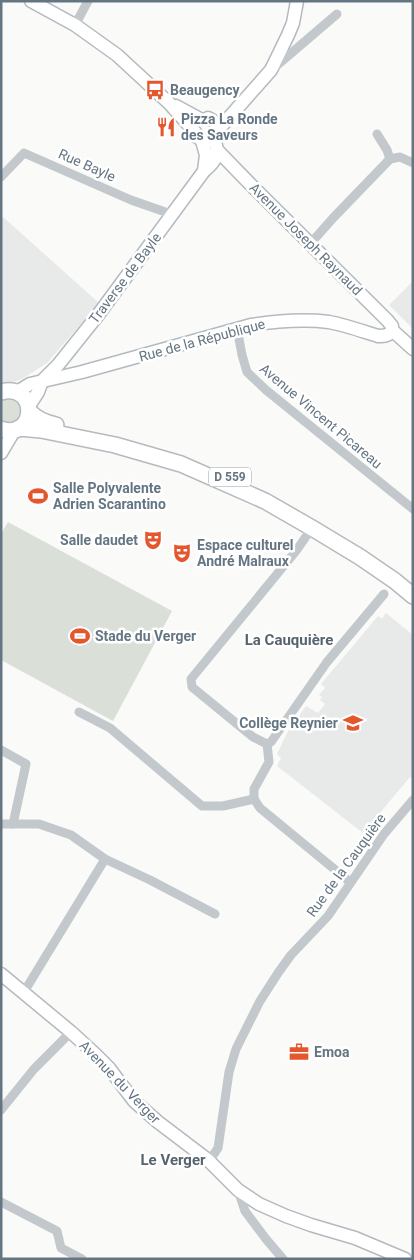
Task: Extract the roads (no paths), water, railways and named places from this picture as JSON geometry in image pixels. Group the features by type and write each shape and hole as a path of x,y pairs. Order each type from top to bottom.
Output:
{"main road":[{"name":"Avenue Joseph Raynaud","path":"31,1 74,25 117,55 209,138 256,190 387,320 392,326 392,330"},
{"path":"209,138 271,70 293,23 298,1"},
{"name":"Avenue Joseph Raynaud","path":"169,102 204,119"},
{"path":"209,138 196,125 204,119 218,117 237,108"},
{"path":"204,119 212,119 217,124 209,138 204,171"},
{"name":"Traverse de Bayle","path":"29,409 42,381 58,365 98,315 136,265 171,214 204,171 212,164 209,138"},
{"name":"Rue de la République","path":"42,381 82,372 238,328 277,321 304,320 330,322 378,336 385,336 391,333 392,330"},
{"path":"392,330 413,349"},
{"name":"Traverse de Bayle","path":"9,392 42,381"},
{"path":"7,438 26,422 29,409 24,397 9,392"},
{"name":"D 559","path":"29,409 35,417 50,424 139,443 182,457 279,499 364,548 413,583"},
{"name":"D 559","path":"7,438 41,430 105,442 181,464 265,501 360,557 413,596"},
{"name":"Avenue du Verger","path":"1,974 71,1032 109,1068 134,1101 208,1160 238,1190 259,1204 286,1216 356,1238 405,1259"},
{"name":"Avenue du Verger","path":"238,1190 287,1210 355,1231 413,1256"}],"street":[{"path":"74,25 88,1"},
{"path":"271,70 337,14"},
{"path":"377,134 390,159"},
{"name":"Rue Bayle","path":"1,177 24,153 131,200 171,214"},
{"path":"310,244 334,216 390,159 400,157 413,162"},
{"name":"Avenue Vincent Picareau","path":"238,328 247,372 266,390 413,509"},
{"path":"267,744 253,737 192,687 191,679 312,528"},
{"path":"267,744 272,742 327,662 384,594"},
{"path":"80,712 110,728 202,806 222,806 254,799"},
{"path":"267,744 269,762 254,789 254,799 260,808 350,882"},
{"path":"1,750 26,764 13,824"},
{"name":"Rue de la Cauquière","path":"208,1160 218,1148 229,1072 236,1049 256,1009 291,955 328,916 384,834 413,800"},
{"path":"1,824 39,824 71,835 105,859 215,914"},
{"path":"24,992 105,859"},
{"path":"1,1110 34,1069 71,1032"},
{"path":"238,1190 246,1211 283,1259"},
{"path":"1,1202 57,1232 61,1248 82,1259"}],"place":[{"name":"Beaugency","path":"155,90"},
{"name":"Pizza La Ronde des Saveurs","path":"166,127"},
{"name":"Salle Polyvalente Adrien Scarantino","path":"38,496"},
{"name":"Salle daudet","path":"153,540"},
{"name":"Espace culturel André Malraux","path":"182,553"},
{"name":"Stade du Verger","path":"80,636"},
{"name":"Collège Reynier","path":"353,723"},
{"name":"Emoa","path":"299,1052"}],"district":[{"name":"La Cauquière","path":"289,640"},
{"name":"Le Verger","path":"173,1160"}]}
